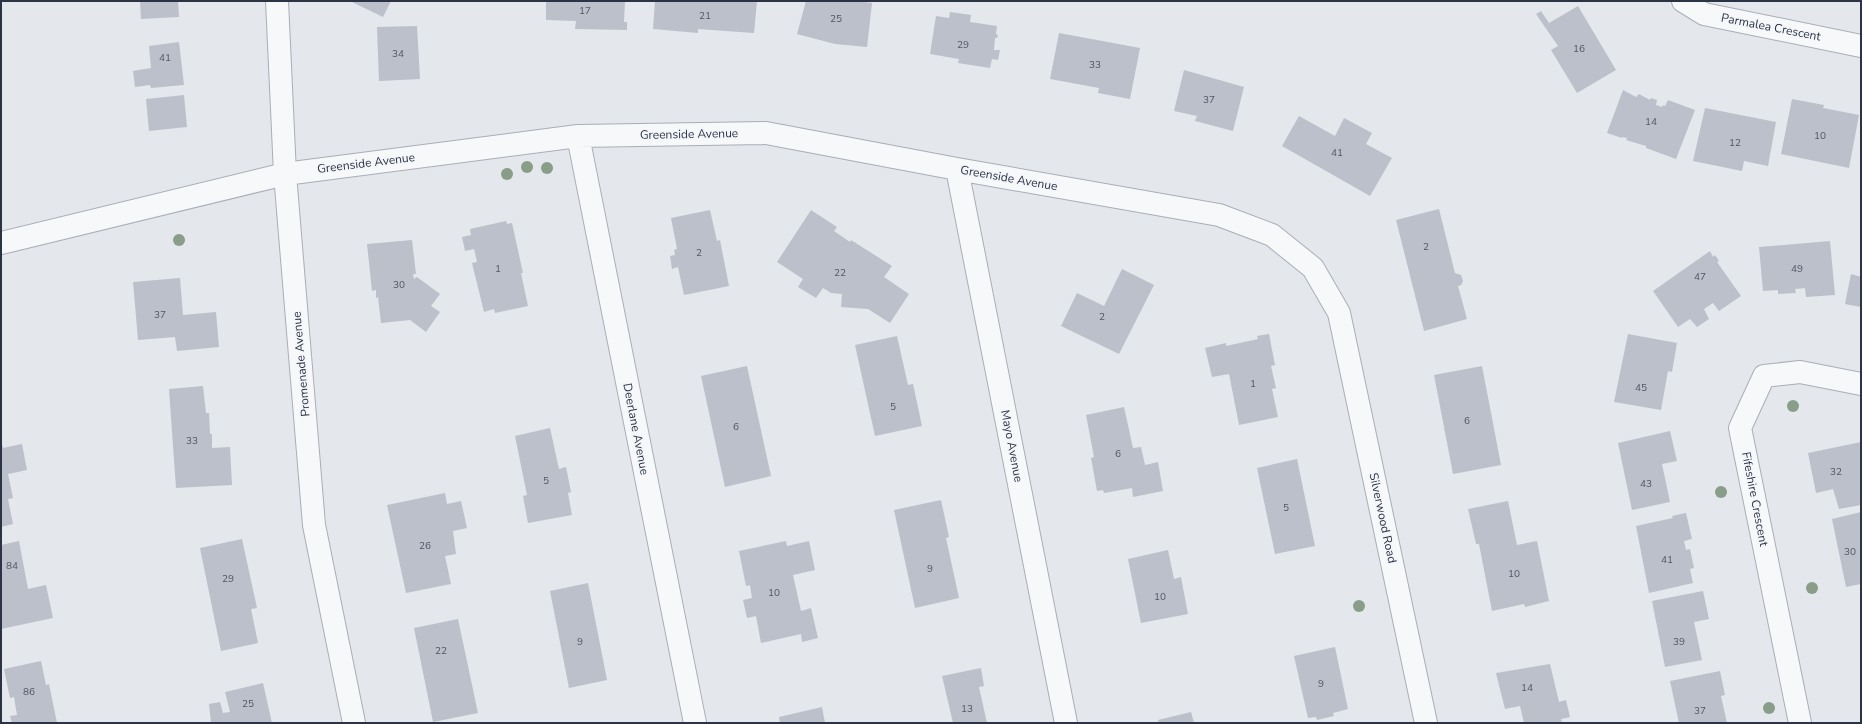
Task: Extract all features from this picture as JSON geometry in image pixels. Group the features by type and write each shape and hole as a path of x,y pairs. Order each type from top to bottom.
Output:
{"street":[{"name":"Promenade Avenue","path":"277,1 285,174 314,525 354,723"},
{"name":"Parmalea Crescent","path":"1683,1 1704,14 1861,46"},
{"name":"Greenside Avenue","path":"1,243 285,174 578,136 766,133 957,169 1219,215 1272,235 1313,268 1339,313"},
{"name":"Deerlane Avenue","path":"578,136 695,723"},
{"name":"Mayo Avenue","path":"957,169 1066,723"},
{"name":"Silverwood Road","path":"1339,313 1426,723"},
{"name":"Fifeshire Crescent","path":"1800,723 1740,428 1764,376 1800,372 1861,384"}],"building":[{"path":"140,1 178,1 179,17 141,19"},
{"path":"350,1 391,1 383,17"},
{"path":"546,1 625,1 624,22 627,22 627,30 575,29 576,21 546,20"},
{"path":"655,1 757,1 754,33 698,29 698,33 653,29"},
{"path":"806,1 856,1 872,3 867,47 835,44 797,34"},
{"path":"1578,6 1616,70 1577,93 1551,50 1558,46 1536,14 1541,11 1549,23"},
{"path":"950,12 971,15 970,22 997,26 996,34 998,35 997,38 995,38 994,50 1000,50 998,60 992,59 990,68 958,63 959,59 930,54 936,16 949,18"},
{"path":"417,26 420,79 379,81 377,27"},
{"path":"1059,33 1140,48 1130,99 1098,93 1099,88 1050,79"},
{"path":"179,42 184,85 151,88 150,85 135,87 133,71 151,68 149,46"},
{"path":"1184,70 1244,87 1233,131 1195,121 1197,116 1174,111"},
{"path":"1623,90 1636,97 1639,94 1650,100 1651,98 1657,100 1656,105 1662,107 1663,105 1665,106 1668,100 1695,110 1676,159 1646,148 1646,146 1626,140 1627,138 1622,138 1607,133"},
{"path":"184,95 187,127 149,131 146,99"},
{"path":"1792,99 1824,105 1823,108 1859,115 1849,168 1781,154"},
{"path":"1705,108 1776,122 1768,166 1744,161 1742,171 1693,161"},
{"path":"1299,116 1335,136 1344,118 1372,133 1366,144 1392,158 1370,196 1282,146"},
{"path":"1439,209 1455,273 1461,275 1463,281 1461,285 1458,286 1467,319 1424,331 1396,220"},
{"path":"710,210 717,241 720,240 729,286 684,295 678,267 672,269 670,256 675,255 674,250 677,249 671,218"},
{"path":"811,210 837,227 834,231 892,266 884,277 909,294 890,323 868,309 841,307 842,294 831,293 823,288 816,298 798,287 803,279 777,262"},
{"path":"506,221 507,224 512,223 523,273 521,273 528,306 495,313 494,309 484,312 472,263 477,262 474,249 465,251 462,237 471,235 470,229"},
{"path":"412,240 416,274 413,274 414,279 417,277 440,294 431,306 440,312 426,332 410,320 381,323 378,297 376,298 376,290 372,291 367,244"},
{"path":"1830,241 1835,295 1806,297 1805,288 1795,289 1796,293 1778,294 1778,290 1763,291 1759,247"},
{"path":"1710,251 1713,257 1715,255 1719,261 1717,262 1741,296 1719,311 1713,303 1704,309 1709,319 1697,327 1690,319 1678,327 1653,291"},
{"path":"1122,269 1154,285 1119,354 1061,326 1077,293 1104,306"},
{"path":"1851,274 1861,277 1861,307 1845,304"},
{"path":"180,278 183,315 216,312 219,347 177,351 175,337 138,340 133,282"},
{"path":"1269,334 1275,365 1271,366 1276,388 1272,389 1278,417 1239,425 1229,374 1212,377 1205,348 1226,343 1226,346 1258,339 1257,336"},
{"path":"1628,334 1677,343 1672,372 1668,371 1661,410 1614,402"},
{"path":"897,336 908,385 913,384 922,426 875,436 855,345"},
{"path":"747,366 771,476 725,487 701,376"},
{"path":"1482,366 1501,465 1453,474 1434,375"},
{"path":"203,386 206,413 209,413 212,448 230,447 232,485 176,488 169,389"},
{"path":"1124,407 1133,448 1141,447 1145,465 1158,462 1163,491 1133,497 1132,488 1104,493 1103,490 1097,491 1091,458 1094,457 1086,415"},
{"path":"550,428 559,469 566,467 571,492 568,493 572,515 528,523 523,496 527,495 515,436"},
{"path":"1670,431 1677,461 1662,464 1670,502 1632,510 1618,443"},
{"path":"1,440 3,448 22,444 27,470 8,474 13,498 8,499 13,524 1,527"},
{"path":"1861,442 1861,505 1839,509 1833,489 1816,493 1808,453"},
{"path":"1297,459 1315,546 1275,554 1257,468"},
{"path":"445,493 447,504 461,501 467,528 453,531 456,554 445,556 451,584 406,593 387,505"},
{"path":"941,500 949,537 946,538 959,598 915,608 894,510"},
{"path":"1508,501 1517,545 1537,541 1549,601 1525,607 1524,604 1492,611 1479,544 1476,544 1468,509"},
{"path":"1861,512 1861,584 1846,587 1832,519"},
{"path":"1686,513 1692,539 1684,541 1686,550 1690,549 1694,568 1690,569 1693,583 1649,593 1636,526 1673,518 1672,516"},
{"path":"242,539 257,608 251,609 258,643 221,651 200,548"},
{"path":"19,541 28,589 46,585 53,618 1,629 1,545"},
{"path":"786,541 787,546 809,541 815,570 793,575 801,611 811,608 818,638 802,642 801,634 761,643 756,616 747,618 743,600 752,598 750,585 746,586 739,551"},
{"path":"1168,550 1174,579 1181,577 1188,614 1141,623 1128,559"},
{"path":"588,583 607,680 569,688 550,591"},
{"path":"1703,591 1709,619 1694,622 1702,660 1665,667 1652,601"},
{"path":"458,619 478,713 433,722 414,628"},
{"path":"1335,647 1348,709 1333,713 1334,716 1317,720 1316,717 1308,718 1294,656"},
{"path":"41,661 46,685 49,684 57,723 12,723 10,716 17,715 14,697 10,698 4,669"},
{"path":"1550,664 1559,702 1566,700 1570,717 1561,719 1562,723 1524,723 1520,706 1505,709 1496,673"},
{"path":"981,668 984,686 979,687 987,723 953,723 942,676"},
{"path":"1720,671 1725,695 1721,696 1727,723 1679,723 1670,681"},
{"path":"263,683 272,723 211,723 209,704 220,702 223,713 230,712 225,692"},
{"path":"822,707 825,723 780,723 779,717"},
{"path":"1191,712 1194,723 1159,723 1158,720"}]}
